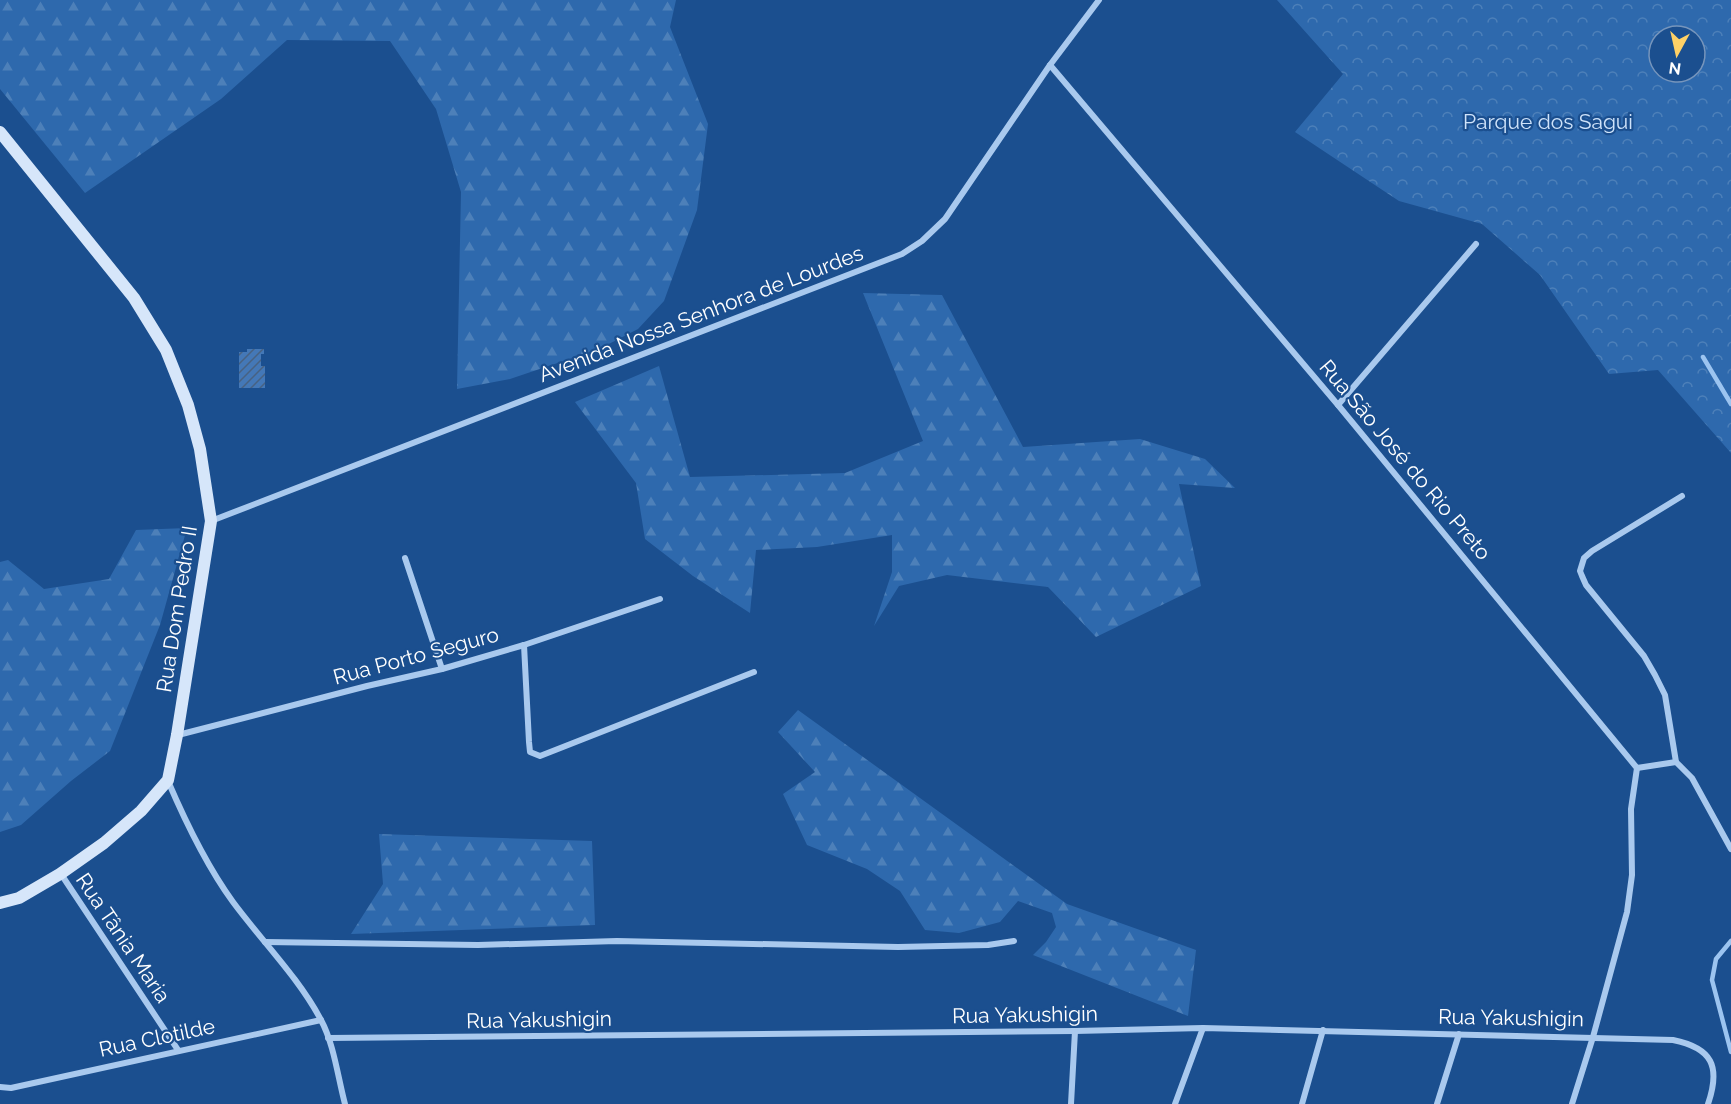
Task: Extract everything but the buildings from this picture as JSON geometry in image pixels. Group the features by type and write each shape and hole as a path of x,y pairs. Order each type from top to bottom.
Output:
{"street":[{"name":"Avenida Nossa Senhora de Lourdes","path":"211,521 902,254 922,241 945,219 1050,65 1099,0"},
{"name":"Rua São José do Rio Preto","path":"1050,65 1338,405 1637,768"},
{"name":"Rua Dom Pedro II","path":"0,132 134,298 166,350 188,405 197,438 211,521 168,780"},
{"path":"1338,405 1476,244"},
{"path":"1682,496 1592,551 1584,558 1580,571 1586,585 1644,656 1655,675 1665,695 1676,762 1692,778 1731,849"},
{"path":"405,558 442,669"},
{"name":"Rua Porto Seguro","path":"177,735 442,669 524,645 660,599"},
{"path":"524,645 529,742 534,755 546,754 754,672"},
{"path":"1572,1104 1627,912 1632,875 1631,809 1637,768 1676,762"},
{"path":"0,903 19,898 104,843 141,811 168,780 188,829 232,900 297,983 321,1020 345,1104"},
{"name":"Rua Tânia Maria","path":"60,873 178,1050"},
{"path":"265,942 478,945 617,941 898,947 988,945 1014,941"},
{"name":"Rua Clotilde","path":"0,1087 11,1088 321,1020"},
{"path":"1176,1104 1203,1028"},
{"name":"Rua Yakushigin","path":"328,1038 1203,1028 1673,1040 1688,1043 1702,1050 1713,1064 1712,1093 1708,1104"},
{"path":"1302,1104 1323,1030"},
{"path":"1071,1104 1075,1031"},
{"path":"1437,1104 1459,1034"}],"green space":[{"path":"0,0 676,0 670,27 708,124 697,210 664,301 638,329 599,349 510,379 457,389 461,192 436,109 390,41 287,40 221,99 85,193 0,89"},
{"name":"Parque dos Sagui","path":"1277,0 1731,0 1731,453 1658,370 1609,374 1540,275 1482,224 1399,201 1295,132 1343,74"},
{"path":"863,293 942,295 1023,447 1140,439 1205,459 1235,488 1179,484 1201,586 1096,637 1048,587 947,575 899,586 874,626 892,572 892,535 817,547 756,550 750,613 693,576 645,539 636,483 575,402 659,366 690,477 845,473 923,441"},
{"path":"187,528 160,625 110,751 71,781 21,825 0,832 0,562 8,560 44,589 109,579 136,530"},
{"path":"798,710 1067,904 1196,950 1188,1016 1033,955 1056,927 1052,913 1018,901 1000,922 959,933 925,930 900,891 867,869 807,845 783,794 815,772 778,732"},
{"path":"379,834 592,841 595,925 351,934 383,884"}],"waterway":[{"path":"1703,357 1731,404"},
{"path":"1731,941 1716,959 1712,980 1731,1052"}]}
